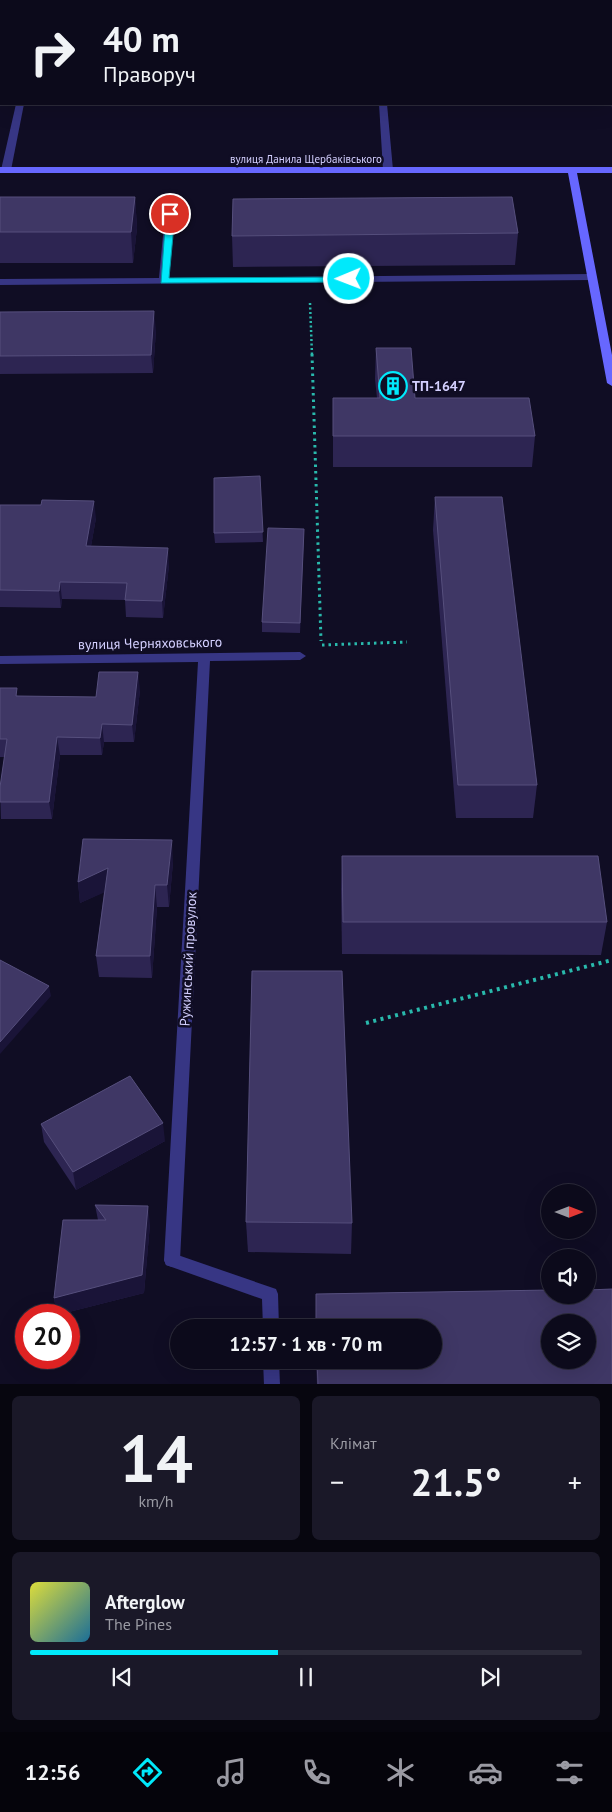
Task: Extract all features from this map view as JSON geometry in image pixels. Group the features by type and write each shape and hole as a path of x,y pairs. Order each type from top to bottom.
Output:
{"main road":[{"name":"вулиця Данила Щербаківського","path":"3,170 612,170"},
{"path":"572,170 612,383"}],"street":[{"path":"3,170 20,105"},
{"path":"383,105 388,170"},
{"path":"164,281 170,214"},
{"path":"0,282 592,277"},
{"name":"вулиця Черняховського","path":"0,660 300,656"},
{"name":"Ружинський провулок","path":"204,658 172,1260 270,1294 271,1319"},
{"path":"271,1369 272,1384"}],"path":[{"path":"310,280 321,645"},
{"path":"300,656 321,645 407,642"},
{"path":"366,1023 612,960"}],"building":[{"path":"0,197 135,197 131,232 0,232"},
{"path":"512,197 518,233 232,236 233,199"},
{"path":"154,311 151,355 0,356 0,312"},
{"path":"376,348 411,348 415,398 529,398 535,436 333,436 333,398 380,398"},
{"path":"260,476 263,532 214,533 214,478"},
{"path":"435,497 502,497 537,785 458,785"},
{"path":"42,500 94,501 86,546 168,548 162,601 125,600 127,583 60,582 59,591 0,590 0,505 41,505"},
{"path":"268,528 304,529 300,623 262,622"},
{"path":"99,672 138,672 132,725 102,724 100,738 57,737 49,802 0,802 0,787 7,739 0,739 0,688 17,688 16,696 96,697"},
{"path":"83,839 172,840 167,885 155,885 150,956 96,956 108,868 78,882"},
{"path":"342,856 598,856 607,922 343,922"},
{"path":"0,960 49,986 0,1042"},
{"path":"252,971 342,971 352,1223 246,1222"},
{"path":"130,1076 163,1123 73,1172 41,1124"},
{"path":"95,1205 148,1206 142,1275 54,1298 63,1220 106,1220"},
{"path":"612,1289 612,1384 318,1384 317,1369 442,1369 442,1319 316,1319 316,1294 541,1290 541,1304 596,1304 596,1290"}],"place":[{"name":"ТП-1647","path":"393,386"}],"route":[{"path":"170,214 164,281 349,279"}]}
